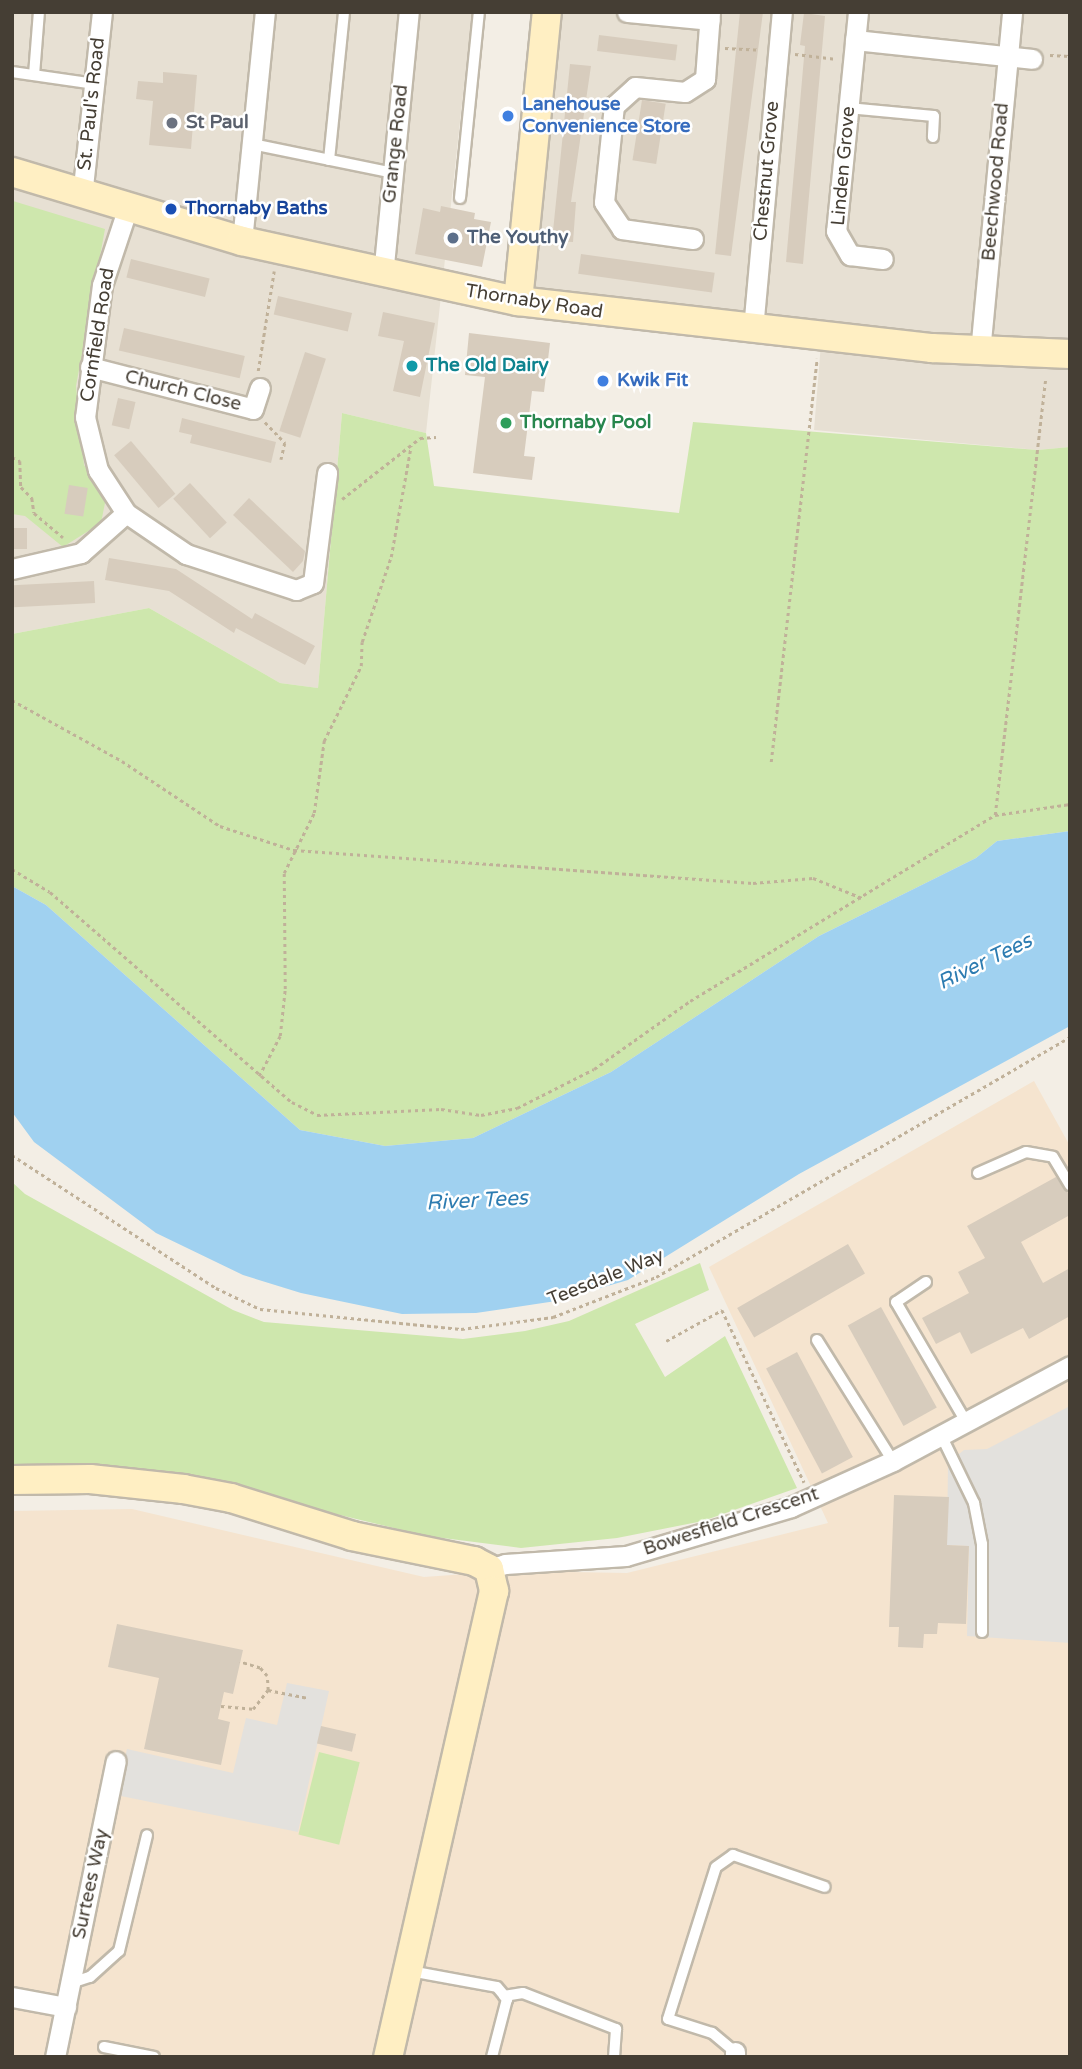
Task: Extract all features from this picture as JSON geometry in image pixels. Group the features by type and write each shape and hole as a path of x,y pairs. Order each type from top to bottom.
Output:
{"street":[{"name":"St. Paul's Road","path":"82,196 102,12"},
{"path":"242,241 265,12"},
{"name":"Grange Road","path":"383,275 409,12"},
{"path":"518,301 547,12"},
{"path":"627,12 710,16 705,79 685,92 635,88 614,106 604,202 622,229 692,239"},
{"name":"Chestnut Grove","path":"753,329 782,12"},
{"name":"Linden Grove","path":"858,12 836,231 850,255 883,259"},
{"name":"Beechwood Road","path":"980,352 1012,12"},
{"path":"855,40 1032,59"},
{"name":"Thornaby Road","path":"12,172 127,210 242,241 383,275 518,301 819,336 980,352 1059,355"},
{"name":"Cornfield Road","path":"127,210 103,285 85,417 98,470 126,513 186,554 296,590 313,583 327,473"},
{"name":"Church Close","path":"90,367 253,409 260,388"},
{"path":"12,569 81,553 126,513"},
{"name":"Bowesfield Crescent","path":"489,1569 505,1564 626,1556 811,1498 893,1461 1068,1371"},
{"path":"12,1480 90,1479 183,1489 230,1498 352,1536 474,1560 489,1569 494,1591 388,2057"},
{"name":"Surtees Way","path":"55,2057 116,1761"},
{"path":"12,1997 66,2007"}],"lane":[{"path":"34,75 38,12"},
{"path":"329,160 344,12"},
{"path":"460,198 479,12"},
{"path":"12,72 94,84"},
{"path":"848,108 934,117 933,137"},
{"path":"252,144 393,173"},
{"path":"978,1173 1026,1152 1053,1157 1070,1185"},
{"path":"926,1282 896,1302 966,1422"},
{"path":"817,1340 893,1461"},
{"path":"942,1435 977,1517 982,1544 982,1632"},
{"path":"70,1984 90,1977 119,1951 147,1835"},
{"path":"735,2055 712,2033 668,2019 716,1867 733,1855 825,1887"},
{"path":"407,1971 497,1987 507,1999 492,2057"},
{"path":"504,1996 523,1993 616,2029 614,2057"},
{"path":"104,2047 155,2057"}],"path":[{"path":"260,388 257,368 278,250"},
{"path":"771,762 819,336"},
{"path":"995,815 1059,355"},
{"path":"253,409 285,443 281,460"},
{"path":"322,512 420,438 436,437"},
{"path":"259,1076 280,1036 285,989 284,873 314,813 324,741 361,666 362,642 391,557 411,446"},
{"path":"12,457 20,461 21,487 32,498 34,513 81,553"},
{"path":"12,700 122,761 220,826 294,850 753,883 813,878 862,898"},
{"path":"12,869 50,892 292,1102 317,1115 441,1109 481,1115 517,1108 594,1069 690,1000 995,815 1070,804"},
{"name":"Teesdale Way","path":"12,1156 216,1288 260,1309 461,1329 553,1317 656,1277 1070,1037"},
{"path":"666,1341 722,1310 811,1498"},
{"path":"220,1706 253,1709 268,1690 267,1676 260,1668 240,1662"},
{"path":"268,1690 308,1698"}],"shaded area":[{"path":"12,12 472,12 426,433 342,413 318,688 280,683 149,608 12,634"},
{"path":"554,12 1070,12 1070,447 1037,450 814,430 822,331 521,294"},
{"path":"1034,1081 1070,1146 1070,2057 12,2057 12,1511 132,1509 424,1577 508,1571 627,1573 828,1523 709,1267"},
{"path":"1070,1406 1070,1643 967,1636 969,1546 947,1545 948,1463 964,1450 987,1449"},
{"path":"287,1683 329,1691 298,1832 116,1795 127,1749 233,1773 246,1718 277,1725"}],"green space":[{"path":"13,201 105,229 76,386 84,465 106,498 101,523 63,547 25,516 12,514"},
{"path":"342,413 426,433 434,486 679,513 693,422 1037,450 1070,447 1070,831 997,841 976,858 819,936 611,1072 473,1138 385,1146 300,1130 46,905 12,886 12,634 149,608 280,683 318,688"},
{"path":"12,1182 25,1194 233,1310 264,1322 463,1339 525,1331 569,1321 700,1263 709,1290 635,1324 665,1377 725,1336 797,1488 703,1521 617,1538 521,1548 427,1536 153,1470 69,1465 12,1470"},
{"path":"319,1752 360,1762 339,1845 298,1834"}],"water":[{"name":"River Tees","path":"1070,831 1070,1026 799,1174 628,1280 556,1301 476,1313 402,1314 301,1293 243,1275 156,1233 34,1142 12,1112 12,886 46,905 300,1130 385,1146 473,1138 611,1072 819,936 976,858 997,841"}],"building":[{"path":"740,12 763,12 731,256 715,254"},
{"path":"804,13 825,16 803,264 786,262 805,46 800,45"},
{"path":"599,35 677,45 675,61 597,51"},
{"path":"570,64 591,66 571,202 576,202 573,242 552,241"},
{"name":"St Paul","path":"163,72 197,75 191,149 149,145 153,101 136,99 138,81 163,83"},
{"path":"642,100 666,104 656,164 632,160"},
{"name":"The Youthy","path":"441,206 475,213 474,219 491,222 482,267 415,254 423,208 440,212"},
{"path":"581,254 715,273 712,293 578,274"},
{"path":"131,259 210,279 205,297 126,277"},
{"path":"278,296 352,313 348,332 274,315"},
{"name":"The Old Dairy","path":"383,312 435,323 420,397 393,391 404,341 378,336"},
{"path":"124,328 245,356 240,378 119,350"},
{"name":"Thornaby Pool","path":"469,333 550,343 544,392 532,391 524,456 535,457 532,480 473,473 485,377 465,375"},
{"path":"305,352 326,359 300,438 279,431"},
{"path":"118,398 136,402 129,429 112,425"},
{"path":"182,418 276,442 271,463 190,443 192,435 179,432"},
{"path":"131,441 175,494 158,508 114,455"},
{"path":"190,483 227,522 210,538 173,499"},
{"path":"69,485 88,488 83,517 64,514"},
{"path":"249,498 305,551 303,561 293,572 233,515"},
{"path":"12,528 27,528 27,549 12,549"},
{"path":"109,558 176,569 252,619 255,613 315,646 305,665 236,628 234,633 169,591 105,580"},
{"path":"94,581 95,603 14,607 13,585"},
{"path":"1056,1177 1070,1196 1070,1215 1021,1242 1043,1283 1070,1268 1070,1316 1029,1339 1023,1328 971,1354 960,1332 936,1344 922,1318 969,1293 958,1272 985,1258 967,1226"},
{"path":"848,1244 865,1273 754,1337 737,1308"},
{"path":"881,1307 937,1408 904,1426 848,1325"},
{"path":"797,1352 853,1457 822,1474 766,1368"},
{"path":"894,1495 949,1497 947,1545 969,1546 966,1624 938,1623 937,1634 924,1634 923,1648 898,1647 899,1627 889,1627"},
{"path":"117,1624 243,1650 233,1694 224,1692 218,1719 230,1722 221,1765 144,1749 159,1678 108,1667"},
{"path":"321,1726 356,1734 352,1752 317,1744"}],"place":[{"name":"Lanehouse Convenience Store","path":"508,116"},
{"name":"St Paul","path":"172,123"},
{"name":"Thornaby Baths","path":"171,209"},
{"name":"The Youthy","path":"453,238"},
{"name":"The Old Dairy","path":"412,366"},
{"name":"Kwik Fit","path":"603,381"},
{"name":"Thornaby Pool","path":"506,423"}]}
